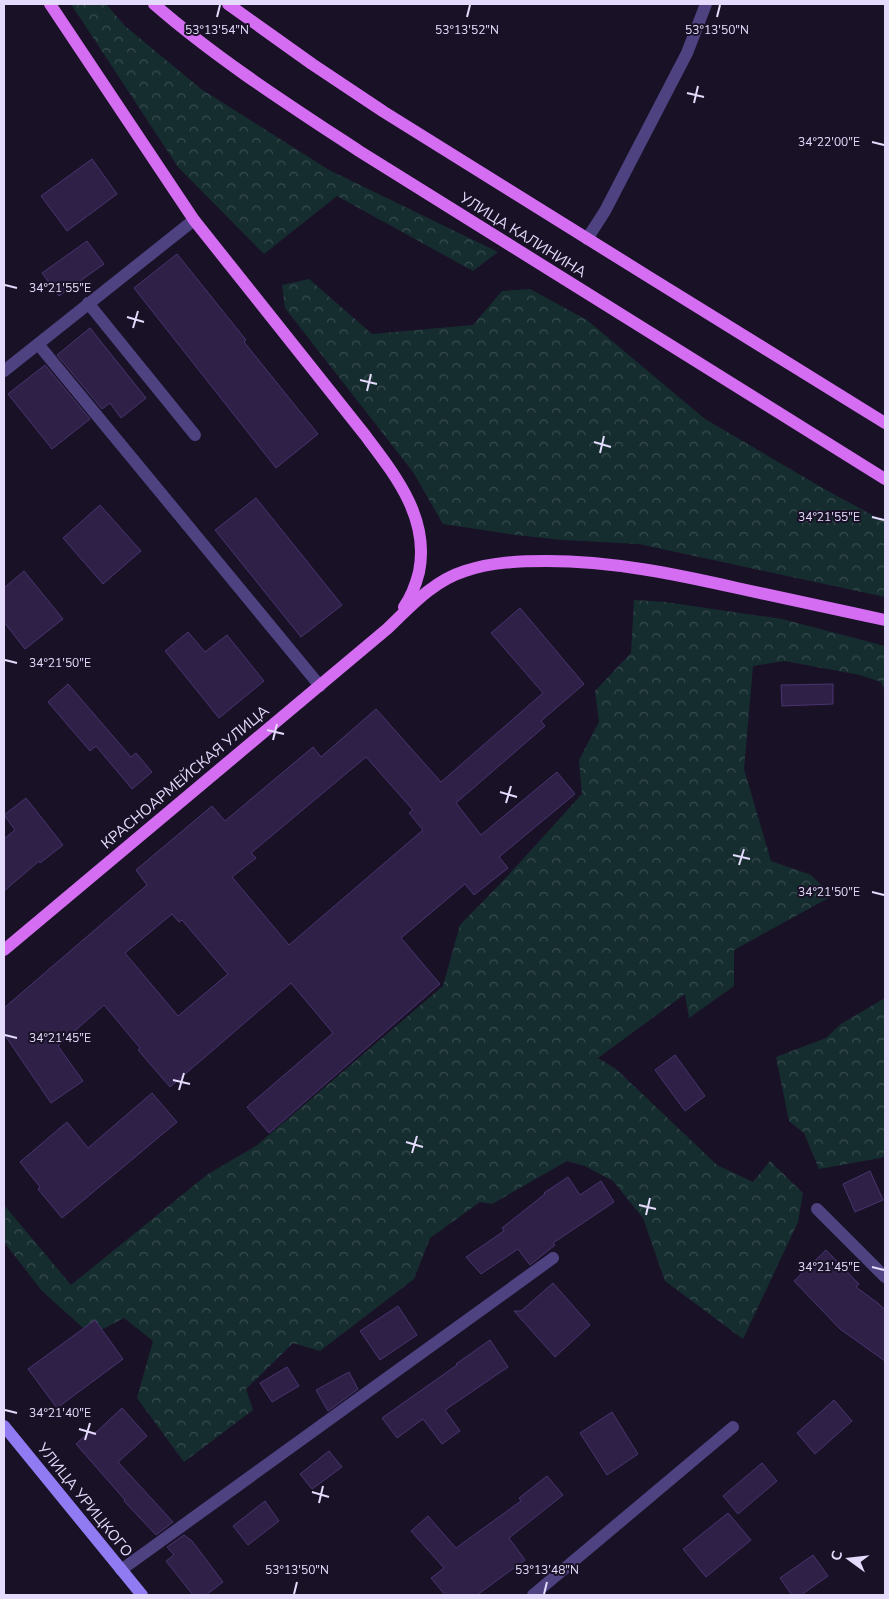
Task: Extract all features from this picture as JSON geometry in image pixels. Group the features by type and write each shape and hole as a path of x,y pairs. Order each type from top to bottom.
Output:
{"main road":[{"path":"50,4 194,220 382,458 405,492 416,516 422,540 421,562 407,603 387,629"},
{"name":"УЛИЦА КАЛИНИНА","path":"154,4 179,26 285,103 885,479"},
{"name":"УЛИЦА КАЛИНИНА","path":"228,4 312,64 587,239 885,423"},
{"path":"387,629 420,596 443,580 464,571 489,564 521,561 604,564 666,573 885,620"},
{"name":"КРАСНОАРМЕЙСКАЯ УЛИЦА","path":"4,950 387,629"},
{"name":"УЛИЦА УРИЦКОГО","path":"4,1426 142,1595"}],"street":[{"path":"587,239 605,212 687,53 706,4"},
{"path":"4,371 194,220"},
{"path":"88,303 195,435"},
{"path":"38,344 320,686"},
{"path":"817,1209 885,1277"},
{"path":"121,1570 553,1258"},
{"path":"533,1595 733,1427"}],"green space":[{"path":"71,4 106,4 125,26 201,89 329,170 498,252 473,271 337,196 264,254 178,167"},
{"path":"309,279 372,334 473,325 502,291 530,289 587,320 705,419 826,490 885,522 885,597 639,544 562,540 443,524 413,472 285,308 282,285"},
{"path":"634,600 665,602 782,619 885,646 885,691 881,682 860,675 785,661 753,666 744,769 771,861 811,875 832,896 734,950 734,986 689,1018 685,994 598,1058 616,1069 717,1165 753,1182 770,1161 803,1193 798,1222 743,1339 665,1281 643,1218 613,1181 585,1166 567,1161 492,1204 480,1202 430,1238 414,1279 320,1351 293,1343 246,1389 253,1410 184,1462 137,1398 153,1341 124,1318 91,1335 42,1291 4,1242 4,1205 71,1285 208,1174 256,1146 443,986 460,925 582,794 579,760 599,722 595,691 631,653"},
{"path":"885,998 885,1156 819,1169 804,1133 789,1121 776,1057 826,1038 841,1024"}],"building":[{"path":"92,159 117,194 67,231 41,196"},
{"path":"87,241 104,264 59,296 42,273"},
{"path":"177,254 246,340 244,342 318,434 276,468 134,288"},
{"path":"90,328 146,398 121,418 110,403 102,409 57,355"},
{"path":"45,365 90,419 52,449 8,394"},
{"path":"256,498 342,605 301,637 215,530"},
{"path":"100,505 141,551 103,584 63,538"},
{"path":"24,571 63,619 25,649 4,622 4,588"},
{"path":"520,608 584,684 541,721 545,726 456,803 481,835 557,772 575,794 499,857 508,868 474,895 465,884 401,938 440,984 269,1133 247,1107 333,1033 291,983 170,1087 138,1050 140,1048 104,1005 58,1046 83,1081 51,1103 4,1034 4,1008 147,885 136,870 212,806 225,821 313,747 321,757 376,709 441,782 543,693 491,633","holes":["366,757 413,810 409,813 423,830 289,945 232,877 256,858 251,853","172,914 179,922 182,920 228,974 178,1016 125,953"]},
{"path":"188,632 205,652 227,635 264,681 219,718 165,651"},
{"path":"68,684 131,757 136,753 152,772 132,789 96,746 90,751 48,702"},
{"path":"833,684 833,704 782,706 781,685"},
{"path":"26,798 63,845 40,863 39,861 4,891 4,839 15,830 4,815"},
{"path":"675,1055 705,1096 685,1111 655,1070"},
{"path":"152,1093 177,1122 62,1218 38,1189 40,1187 20,1162 67,1122 88,1148"},
{"path":"870,1171 883,1200 855,1212 843,1184"},
{"path":"568,1177 580,1195 601,1181 614,1202 553,1243 555,1245 530,1265 518,1249 481,1274 466,1257 504,1231 502,1228 544,1193"},
{"path":"826,1250 859,1284 856,1287 885,1310 885,1361 840,1329 794,1281"},
{"path":"553,1283 590,1325 555,1357 514,1311 521,1311"},
{"path":"398,1306 417,1335 380,1360 360,1331"},
{"path":"95,1320 123,1359 57,1408 28,1369"},
{"path":"490,1340 508,1367 445,1410 460,1431 442,1444 423,1419 397,1438 382,1418"},
{"path":"287,1367 299,1386 272,1402 260,1383"},
{"path":"349,1372 358,1389 328,1411 316,1390"},
{"path":"834,1400 852,1421 815,1454 797,1433"},
{"path":"122,1408 147,1436 118,1462 173,1522 156,1535 124,1501 76,1444 90,1431 93,1435"},
{"path":"612,1412 638,1454 607,1475 580,1433"},
{"path":"329,1451 342,1467 312,1489 300,1474"},
{"path":"762,1463 777,1481 738,1514 723,1496"},
{"path":"547,1476 563,1495 509,1538 525,1560 477,1595 445,1595 431,1578 444,1568 411,1531 428,1516 456,1548 521,1501 519,1498"},
{"path":"265,1501 279,1521 248,1545 233,1526"},
{"path":"728,1513 751,1540 706,1577 683,1549"},
{"path":"184,1535 192,1541 223,1582 206,1595 193,1595 166,1561 174,1555 167,1547"},
{"path":"813,1555 828,1576 801,1595 792,1595 780,1578"}]}
